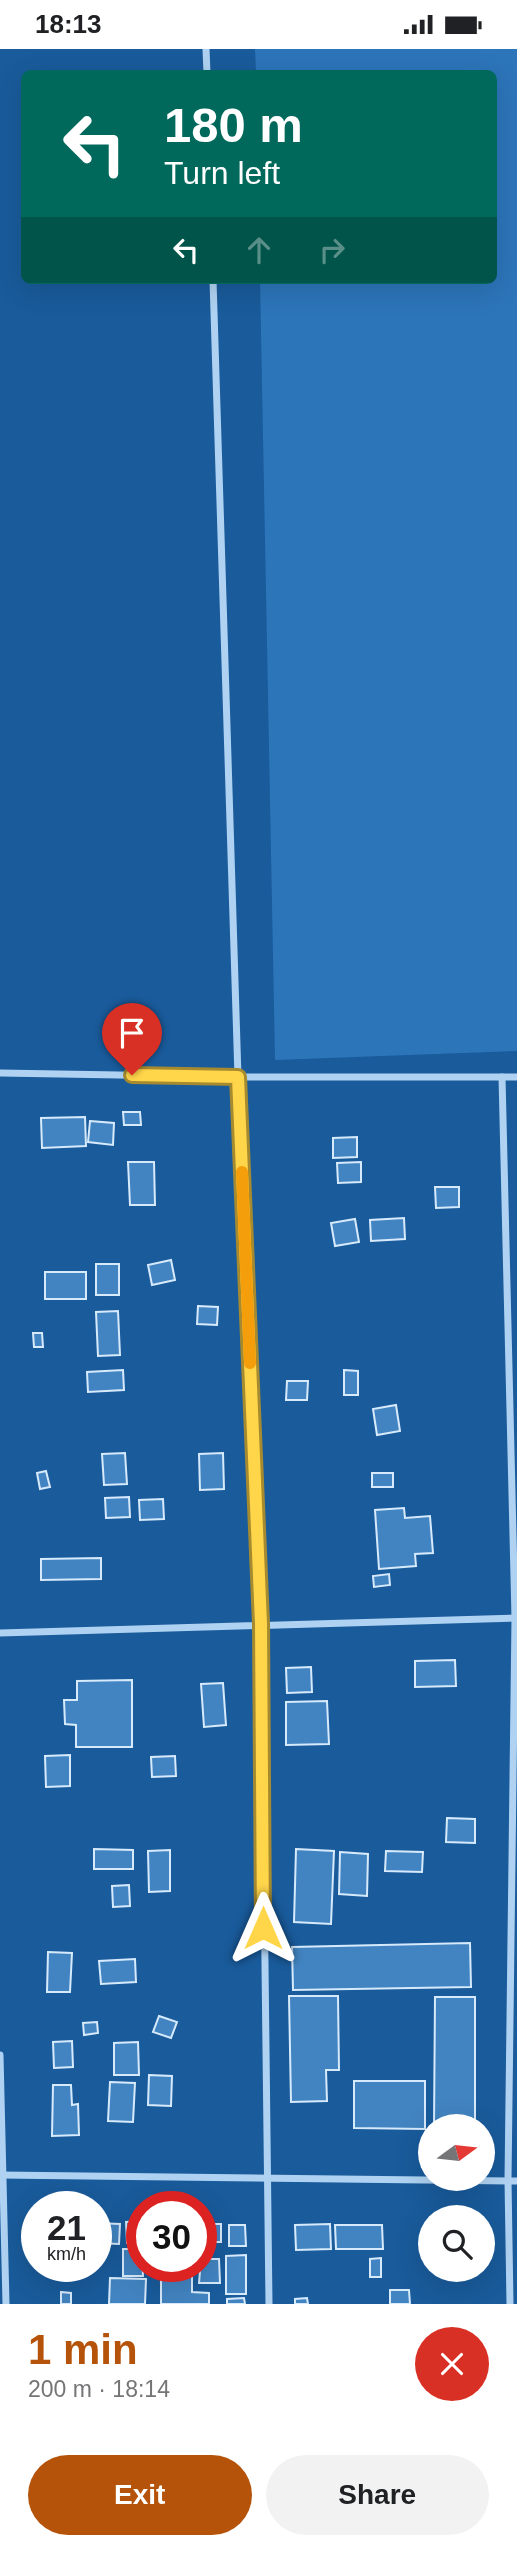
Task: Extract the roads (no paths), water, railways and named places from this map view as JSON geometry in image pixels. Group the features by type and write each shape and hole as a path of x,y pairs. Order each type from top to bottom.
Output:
{"street":[{"path":"206,49 207,70"},
{"path":"213,284 238,1077 261,1624 265,2177 269,2304"},
{"path":"0,1073 238,1077 517,1077"},
{"path":"502,1077 516,1618 508,2180 510,2304"},
{"path":"0,1633 516,1618"},
{"path":"0,2055 6,2304"},
{"path":"1,2175 517,2181"}]}
